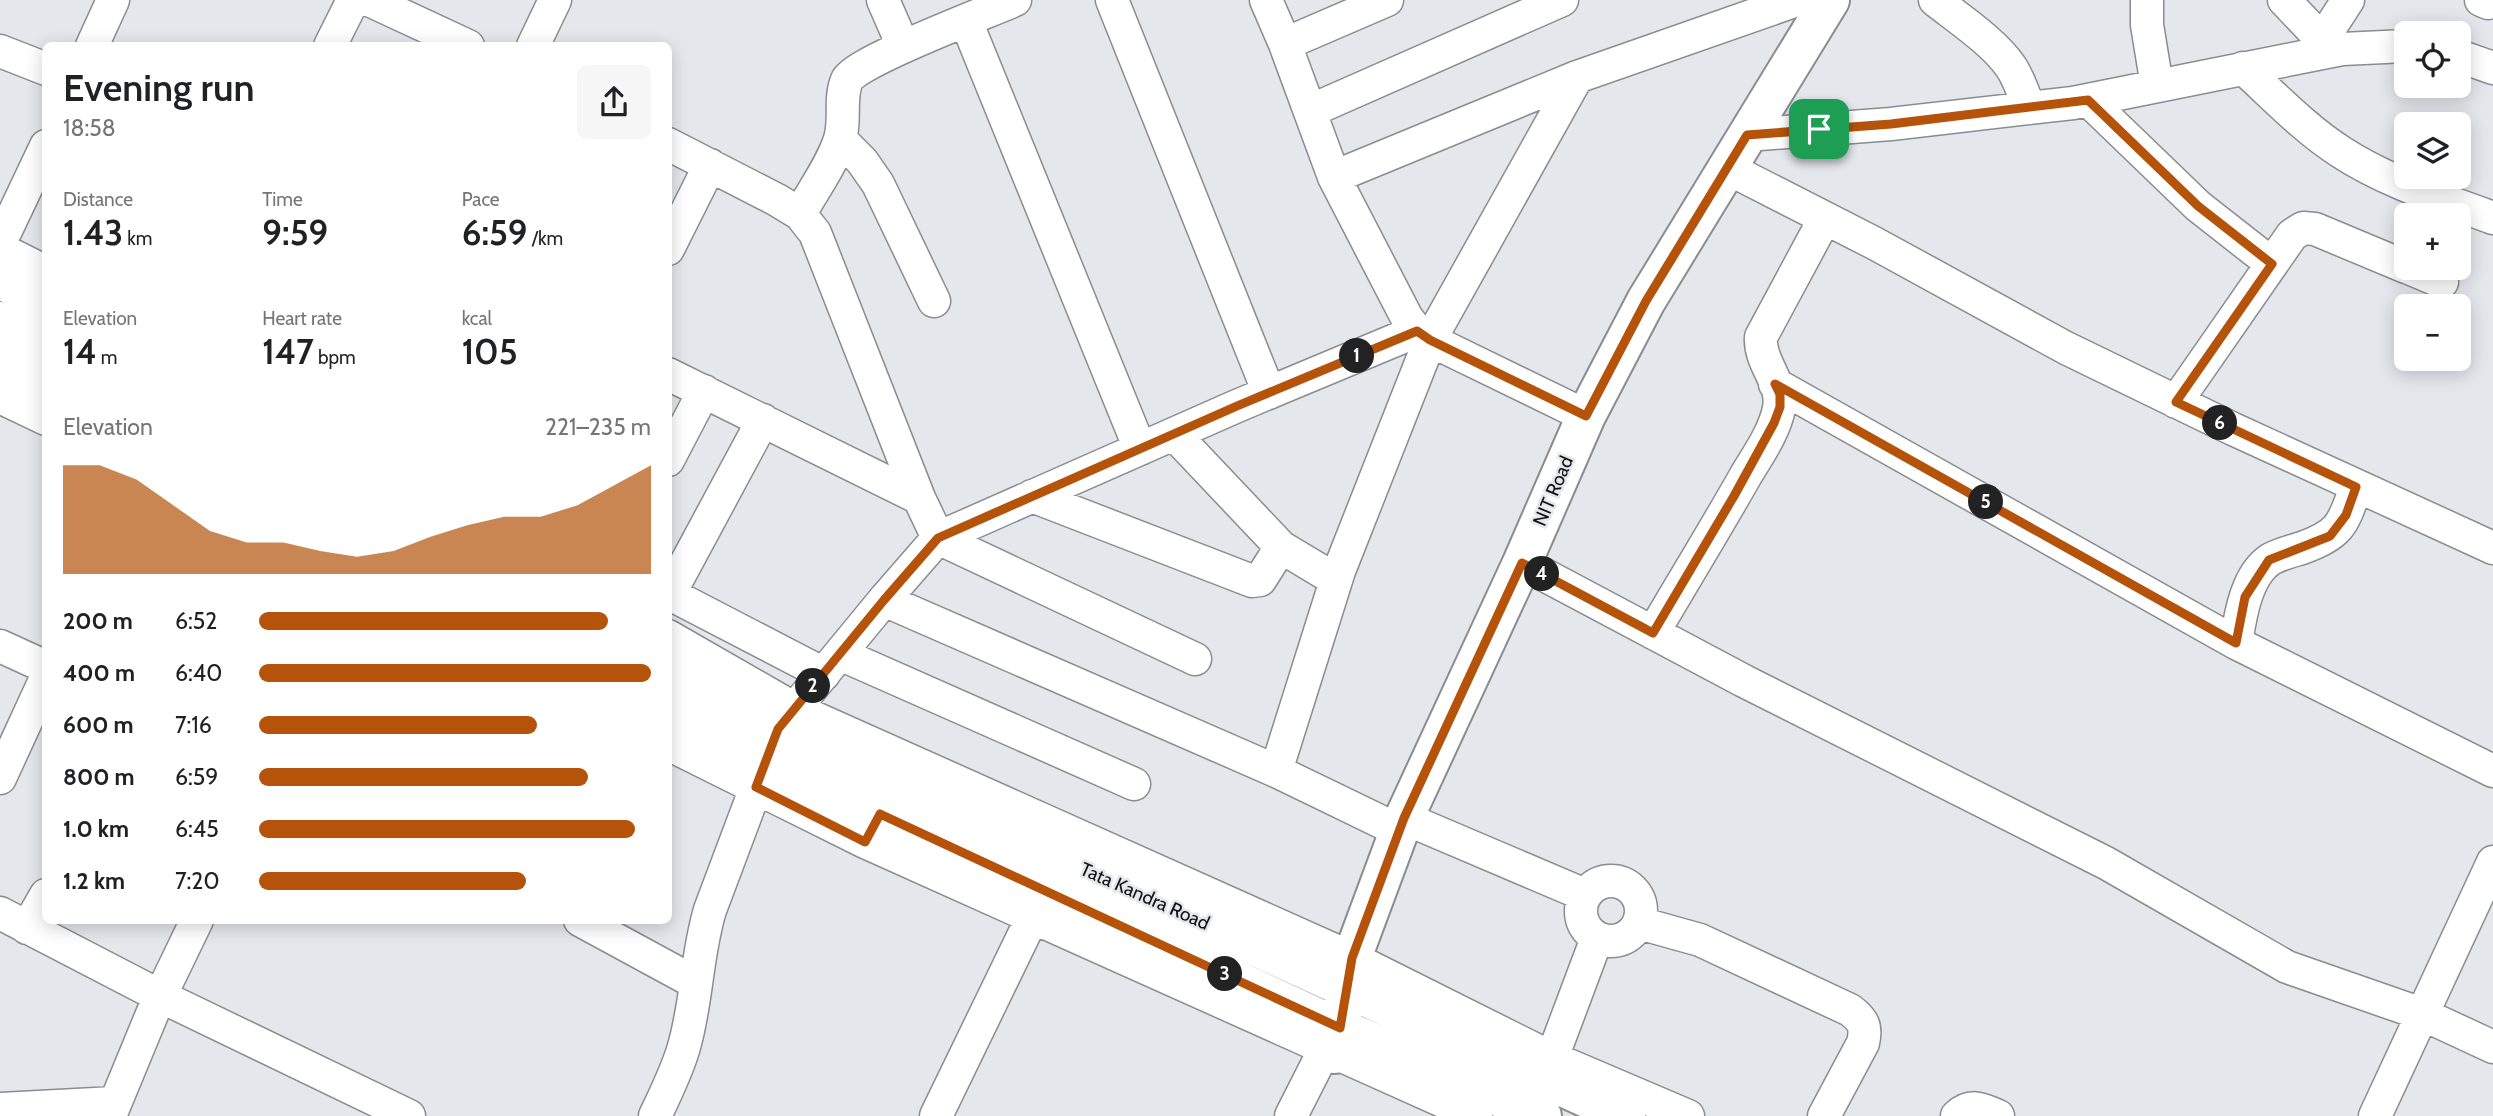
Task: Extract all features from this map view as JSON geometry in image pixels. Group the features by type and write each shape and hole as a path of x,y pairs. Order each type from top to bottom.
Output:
{"main road":[{"name":"NIT Road","path":"1333,1043 1350,973 1402,825 1586,416 1646,301 1830,0"},
{"path":"0,321 42,341"},
{"path":"0,360 42,380"},
{"name":"Tata Kandra Road","path":"672,670 774,747 872,828 1037,902 1333,1043 1542,1116"},
{"name":"Tata Kandra Road","path":"672,708 1350,973 1547,1068 1626,1116"}],"street":[{"path":"94,42 113,0"},
{"path":"332,42 353,0"},
{"path":"369,0 459,42"},
{"path":"535,42 555,0"},
{"path":"883,0 903,46"},
{"path":"800,214 840,139 847,80 853,72 903,46 1015,0"},
{"path":"1112,0 1269,393"},
{"path":"1266,0 1334,177 1407,318 1423,335 1586,416"},
{"path":"1285,44 1387,0"},
{"path":"1310,111 1562,0"},
{"path":"1334,177 1577,76 1797,0"},
{"path":"1935,0 2010,65 2029,108"},
{"path":"2147,0 2147,25 2157,86"},
{"path":"2284,0 2318,47"},
{"path":"2318,47 2348,0"},
{"path":"966,22 1140,449"},
{"path":"1747,135 1891,124 2088,100 2243,68 2318,47 2342,49 2394,47"},
{"path":"0,51 42,67"},
{"path":"2471,60 2493,68"},
{"path":"2243,68 2342,153 2403,184 2493,218"},
{"path":"1276,771 1336,580 1423,335 1577,76"},
{"path":"2088,100 2198,206 2272,264"},
{"path":"840,139 862,160 878,184 934,301"},
{"path":"672,146 800,214 815,233 919,498 938,538 1195,659"},
{"path":"0,243 42,154"},
{"path":"672,241 710,165"},
{"path":"1727,168 2066,348 2356,487 2493,548"},
{"path":"1653,633 1774,423 1780,407 1780,394 1760,350 1761,337 1825,218"},
{"path":"2176,402 2292,236 2303,228 2315,229 2394,262"},
{"path":"0,249 42,270"},
{"path":"2437,280 2442,282"},
{"path":"0,283 42,303"},
{"path":"655,1116 683,1050 702,936 774,747 832,664 938,538 1269,393 1423,335"},
{"path":"672,376 919,498"},
{"path":"1775,384 2236,643 2493,771"},
{"path":"672,452 704,391"},
{"path":"0,397 42,417"},
{"path":"672,587 763,420"},
{"path":"1174,434 1281,547 1336,580"},
{"path":"2236,643 2245,597 2269,560 2330,536 2346,515 2356,487"},
{"path":"1032,496 1256,582 1281,547"},
{"path":"1522,563 1744,681 2106,863 2287,967 2423,1014 2493,1047"},
{"path":"672,594 832,664 1134,785"},
{"path":"884,600 1402,825 1585,895"},
{"path":"672,640 774,747"},
{"path":"0,646 42,665"},
{"path":"0,778 42,687"},
{"path":"672,744 774,747"},
{"path":"2375,1116 2493,862"},
{"path":"1611,881 1630,887 1641,904 1639,923 1626,938 1607,942 1597,938 1583,924 1581,905 1585,895 1592,888 1611,881"},
{"path":"27,928 42,902"},
{"path":"936,1116 1037,902"},
{"path":"0,913 160,996 409,1116"},
{"path":"1639,923 1700,940 1850,1010 1862,1019 1866,1030 1863,1042 1824,1116"},
{"path":"0,1109 112,1109 160,996 195,924"},
{"path":"587,924 696,983"},
{"path":"1597,938 1547,1068 1688,1116"},
{"path":"1290,1116 1333,1043 1476,1116"},
{"path":"1957,1116 1971,1108 1998,1116"}],"route":[{"path":"2088,100 2198,206 2272,264 2176,402 2356,487 2346,515 2338,529 2330,536 2269,560 2260,571 2245,597 2236,643 1775,384 1780,394 1780,407 1762,448 1653,633 1522,563 1404,818 1352,958 1340,1028 880,814 865,842 756,787 778,729 938,538 967,524 1417,331 1430,340 1586,416 1646,301 1747,135 1819,129 1891,124 2088,100"}]}
